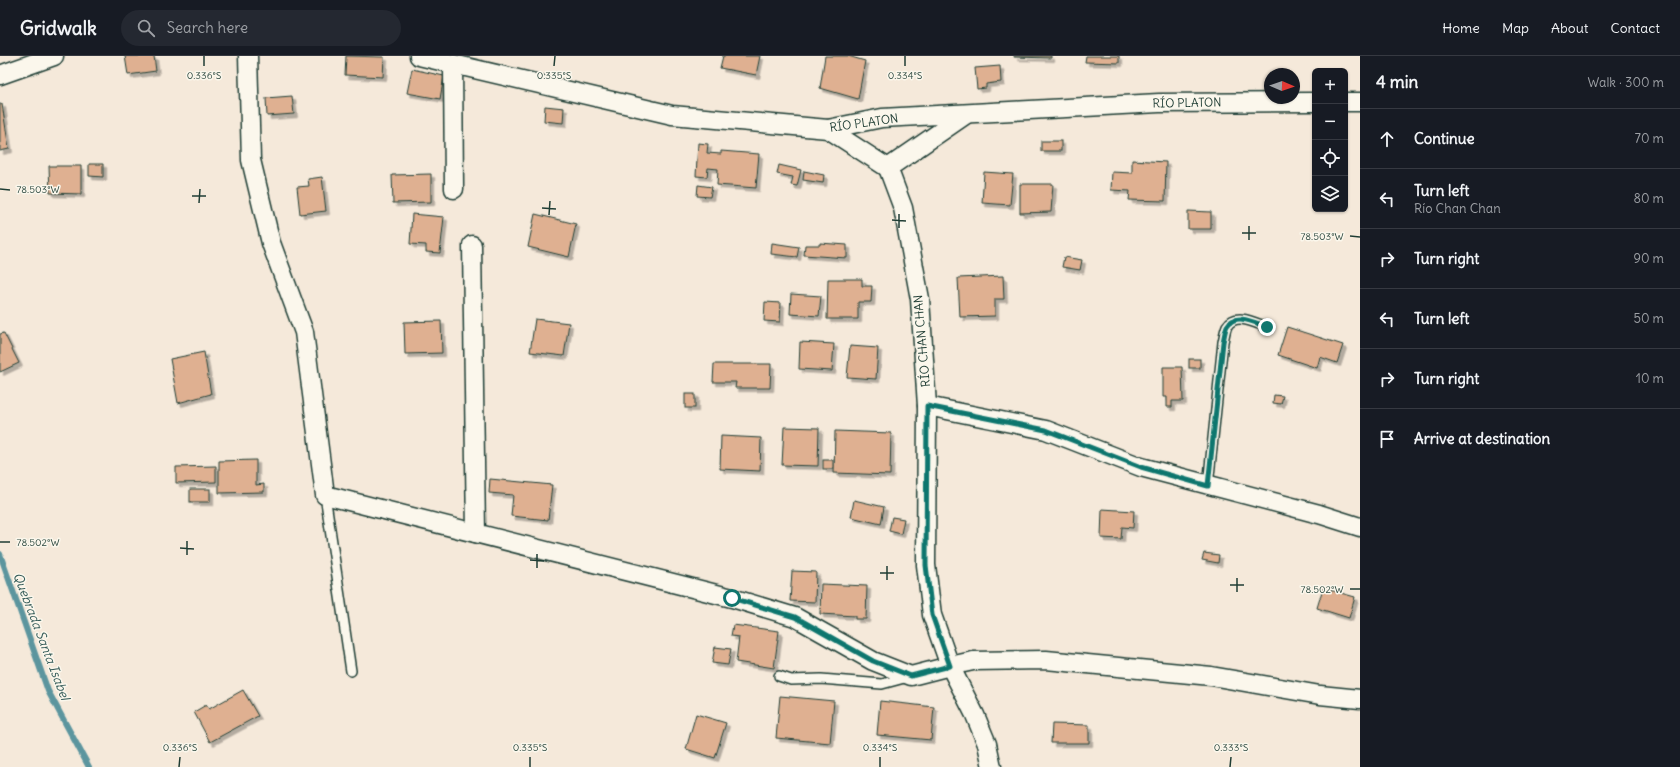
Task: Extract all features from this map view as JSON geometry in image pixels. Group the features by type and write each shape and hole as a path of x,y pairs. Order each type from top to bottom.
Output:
{"street":[{"path":"0,75 54,56"},
{"path":"248,56 252,160 271,243 304,332 325,495 732,598 795,617 873,661 911,676 974,661 1046,660 1211,676 1320,695 1360,698"},
{"name":"RÍO PLATON","path":"419,56 672,115 828,129 882,118 965,115 1159,103 1312,102"},
{"path":"454,64 454,189"},
{"path":"1348,102 1360,102"},
{"path":"828,129 888,168 965,115"},
{"name":"RÍO CHAN CHAN","path":"888,168 903,208 920,299 927,406 926,565 932,615 950,666 975,715 987,744 992,767"},
{"path":"472,245 476,533"},
{"path":"927,406 1046,430 1141,467 1208,486 1319,514 1360,527"}],"lane":[{"path":"1208,486 1223,342 1227,327 1234,320 1243,319 1267,327"},
{"path":"325,495 351,671"},
{"path":"778,676 791,680 821,679 882,684 911,676"}],"building":[{"path":"125,56 154,56 156,71 128,75"},
{"path":"346,56 384,57 383,77 345,75"},
{"path":"723,56 760,56 756,75 720,68"},
{"path":"825,56 848,56 865,61 858,99 820,88"},
{"path":"1051,56 1051,58 1014,57"},
{"path":"1086,56 1119,56 1119,63 1085,62"},
{"path":"1000,66 1001,82 986,84 986,88 977,89 975,68"},
{"path":"412,69 444,76 440,99 407,93"},
{"path":"292,96 294,114 267,116 266,98"},
{"path":"0,104 2,104 9,149 0,151"},
{"path":"545,106 564,108 563,123 544,121"},
{"path":"1041,141 1061,141 1061,151 1041,151"},
{"path":"698,143 708,144 707,153 721,154 721,151 759,154 756,188 717,185 718,169 708,168 707,177 696,176"},
{"path":"1132,160 1166,162 1165,201 1129,200 1130,191 1111,190 1112,172 1132,173"},
{"path":"89,164 103,164 103,177 89,176"},
{"path":"779,165 801,170 797,186 791,185 793,177 777,174"},
{"path":"49,166 81,166 81,194 50,193"},
{"path":"804,171 824,175 823,183 803,180"},
{"path":"984,172 1013,174 1010,205 982,203"},
{"path":"431,174 431,202 393,203 392,175"},
{"path":"322,177 326,211 300,214 297,187 309,186 308,179"},
{"path":"1020,184 1053,184 1051,212 1020,213"},
{"path":"698,185 712,187 710,197 697,196"},
{"path":"1188,211 1211,212 1211,229 1188,229"},
{"path":"412,214 444,217 440,253 426,252 426,245 410,244"},
{"path":"535,214 576,224 569,257 528,247"},
{"path":"772,243 799,247 797,257 771,254"},
{"path":"820,243 847,245 847,258 804,255 805,245 820,245"},
{"path":"1064,257 1082,260 1080,270 1062,267"},
{"path":"1003,276 1004,299 995,299 995,316 960,317 958,278"},
{"path":"828,279 862,279 862,286 872,286 871,302 858,302 858,319 827,319"},
{"path":"791,294 821,296 819,316 790,314"},
{"path":"765,302 781,303 780,322 764,321"},
{"path":"535,319 569,323 564,356 530,352"},
{"path":"441,321 442,353 405,354 404,322"},
{"path":"1287,327 1343,345 1337,363 1320,357 1317,368 1278,355"},
{"path":"4,333 19,363 0,372 0,334"},
{"path":"800,342 834,344 832,371 799,369"},
{"path":"850,346 878,348 876,379 847,377"},
{"path":"204,352 211,394 178,403 170,359"},
{"path":"1189,359 1200,359 1200,368 1189,368"},
{"path":"714,364 771,364 770,388 735,388 736,382 713,382"},
{"path":"1163,367 1182,367 1183,401 1172,401 1172,407 1167,407 1167,397 1163,397"},
{"path":"685,394 695,394 695,408 685,408"},
{"path":"1274,395 1283,396 1281,404 1273,403"},
{"path":"784,427 819,428 818,466 782,465"},
{"path":"835,431 891,433 890,475 834,473"},
{"path":"721,436 761,438 760,471 720,469"},
{"path":"256,460 256,485 264,484 264,492 219,493 219,461"},
{"path":"823,460 833,460 833,469 823,469"},
{"path":"216,466 216,482 176,483 176,467"},
{"path":"490,479 552,485 548,520 511,516 513,495 489,493"},
{"path":"190,489 210,489 210,502 190,502"},
{"path":"854,500 884,507 881,524 851,517"},
{"path":"1102,509 1134,511 1133,528 1122,527 1121,539 1101,538"},
{"path":"892,517 904,519 901,534 889,531"},
{"path":"1204,553 1219,555 1218,563 1202,560"},
{"path":"792,571 816,572 815,602 790,601"},
{"path":"821,584 867,586 866,619 855,619 855,616 820,614"},
{"path":"1323,588 1355,597 1349,618 1317,608"},
{"path":"733,625 779,631 774,668 736,662 739,637 731,636"},
{"path":"715,647 731,649 728,665 712,663"},
{"path":"243,690 258,716 210,742 194,712 206,705 209,709"},
{"path":"780,696 834,701 830,743 776,738"},
{"path":"880,701 934,707 931,740 877,735"},
{"path":"696,714 726,723 715,758 686,749"},
{"path":"1052,724 1089,725 1089,743 1051,743"}],"waterway":[{"name":"Quebrada Santa Isabel","path":"0,554 48,691 89,767"}],"route":[{"path":"732,598 795,617 873,661 911,676 950,666 932,615 926,565 927,406 1046,430 1141,467 1208,486 1223,342 1227,327 1234,320 1243,319 1267,327"}]}
